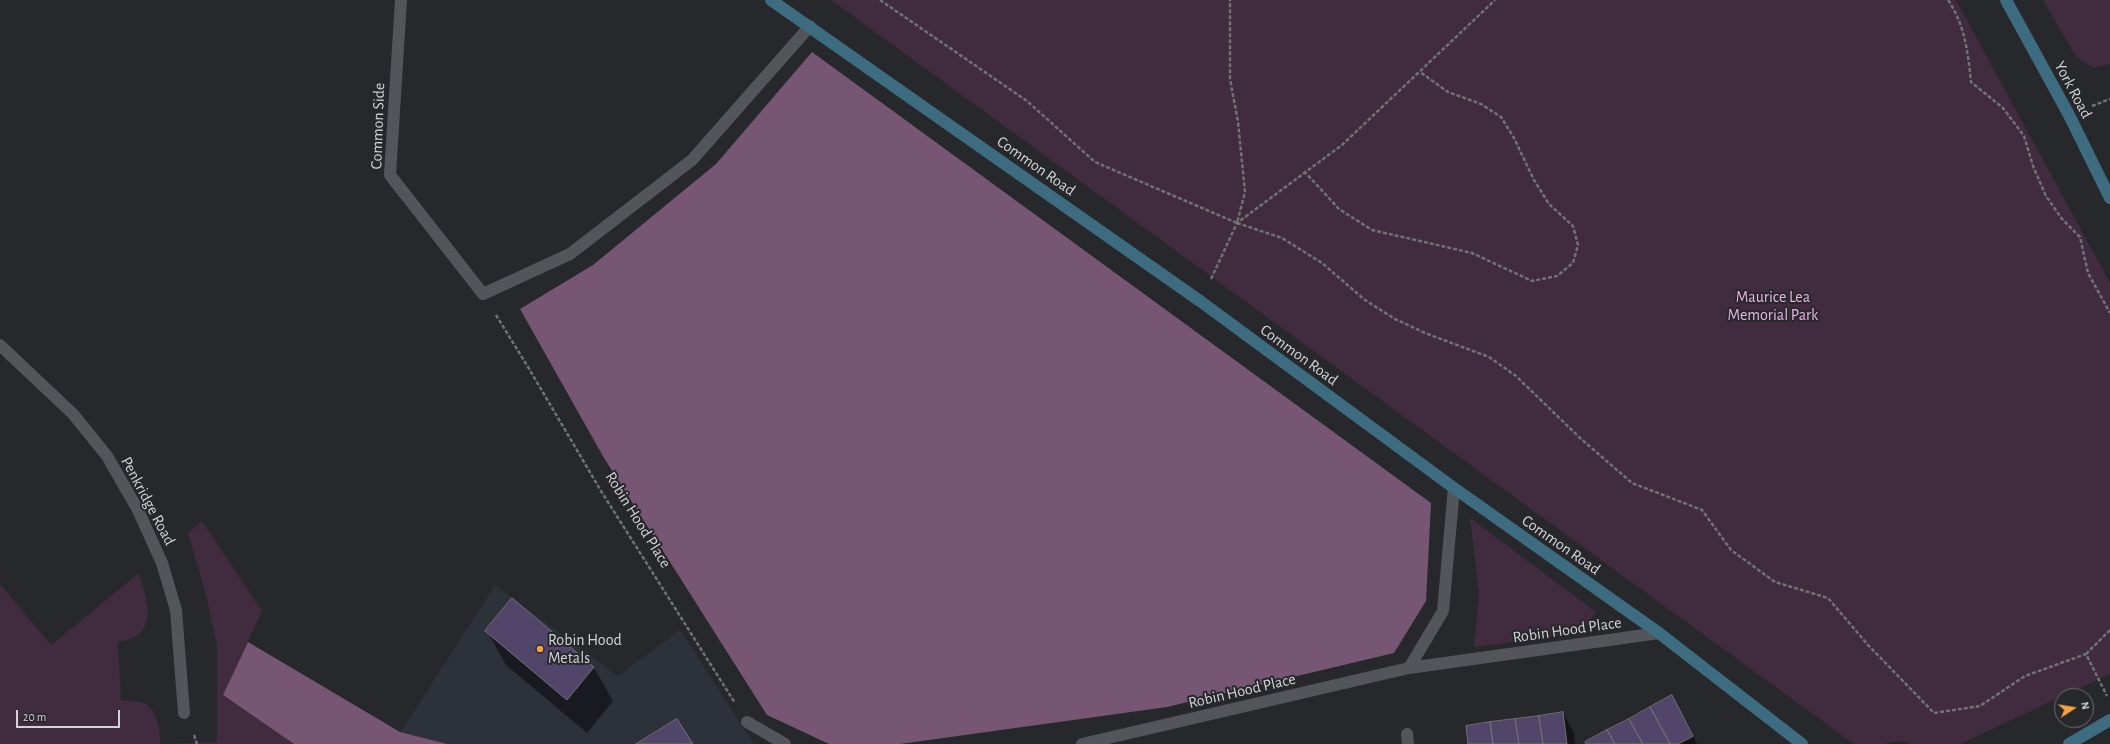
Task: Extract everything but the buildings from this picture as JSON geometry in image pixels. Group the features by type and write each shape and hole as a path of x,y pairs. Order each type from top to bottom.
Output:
{"street":[{"name":"Common Side","path":"401,0 390,175 483,294"},
{"name":"Common Road","path":"771,0 1200,301 1454,488 1659,633 1802,744"},
{"name":"York Road","path":"2006,0 2069,115 2110,198"},
{"path":"483,294 570,254 692,160 810,26"},
{"name":"Penkridge Road","path":"0,344 73,414 107,456 138,510 162,562 176,610 184,713"},
{"path":"1410,668 1443,611 1454,488"},
{"name":"Robin Hood Place","path":"1082,744 1410,668 1659,633"},
{"path":"2069,744 2110,720"},
{"path":"747,722 785,744"}],"path":[{"path":"880,0 1026,101 1095,162 1237,223 1282,238 1322,263 1364,300 1395,319 1425,333 1490,357 1516,376 1580,438 1632,483 1702,510 1731,550 1775,582 1828,598 1868,645 1934,713 1980,706 2025,676 2086,654 2106,632 2110,630"},
{"path":"1200,301 1237,223 1245,192 1238,122 1230,79 1230,0"},
{"path":"1237,223 1304,171 1342,144 1495,0"},
{"path":"1948,0 1956,12 1967,44 1971,82 2003,108 2024,136 2033,166 2046,196 2062,219 2080,237 2088,273 2110,313"},
{"path":"1304,171 1339,209 1372,230 1472,253 1532,282 1556,276 1573,263 1578,245 1572,226 1549,204 1534,180 1514,138 1501,117 1481,104 1448,92 1420,72"},
{"name":"Robin Hood Place","path":"483,294 528,366 601,492 747,722"},
{"path":"2086,654 2110,702"}],"shaded area":[{"path":"812,52 1431,503 1426,601 1394,653 1167,707 900,744 829,744 767,715 604,458 520,309 593,265 716,164"},
{"path":"495,585 618,676 680,630 754,744 345,744 401,732"},
{"path":"248,642 400,732 447,744 294,744 223,695"}],"green space":[{"name":"Maurice Lea Memorial Park","path":"831,0 1956,0 2110,283 2110,674 2080,688 2054,688 2054,700 1960,744 1910,744 1902,741 1884,744 1854,744"},
{"path":"2043,0 2110,0 2110,64 2094,68 2076,57"},
{"path":"1470,518 1596,612 1581,633 1474,647 1479,593"},
{"path":"202,521 262,611 223,695 294,744 168,744 217,742 217,645 205,592 188,533"},
{"path":"139,573 145,595 148,616 146,625 141,632 132,638 118,642 121,700 140,702 151,708 156,719 161,744 0,744 0,584 51,645"}],"place":[{"name":"Robin Hood Metals","path":"540,649"}]}
